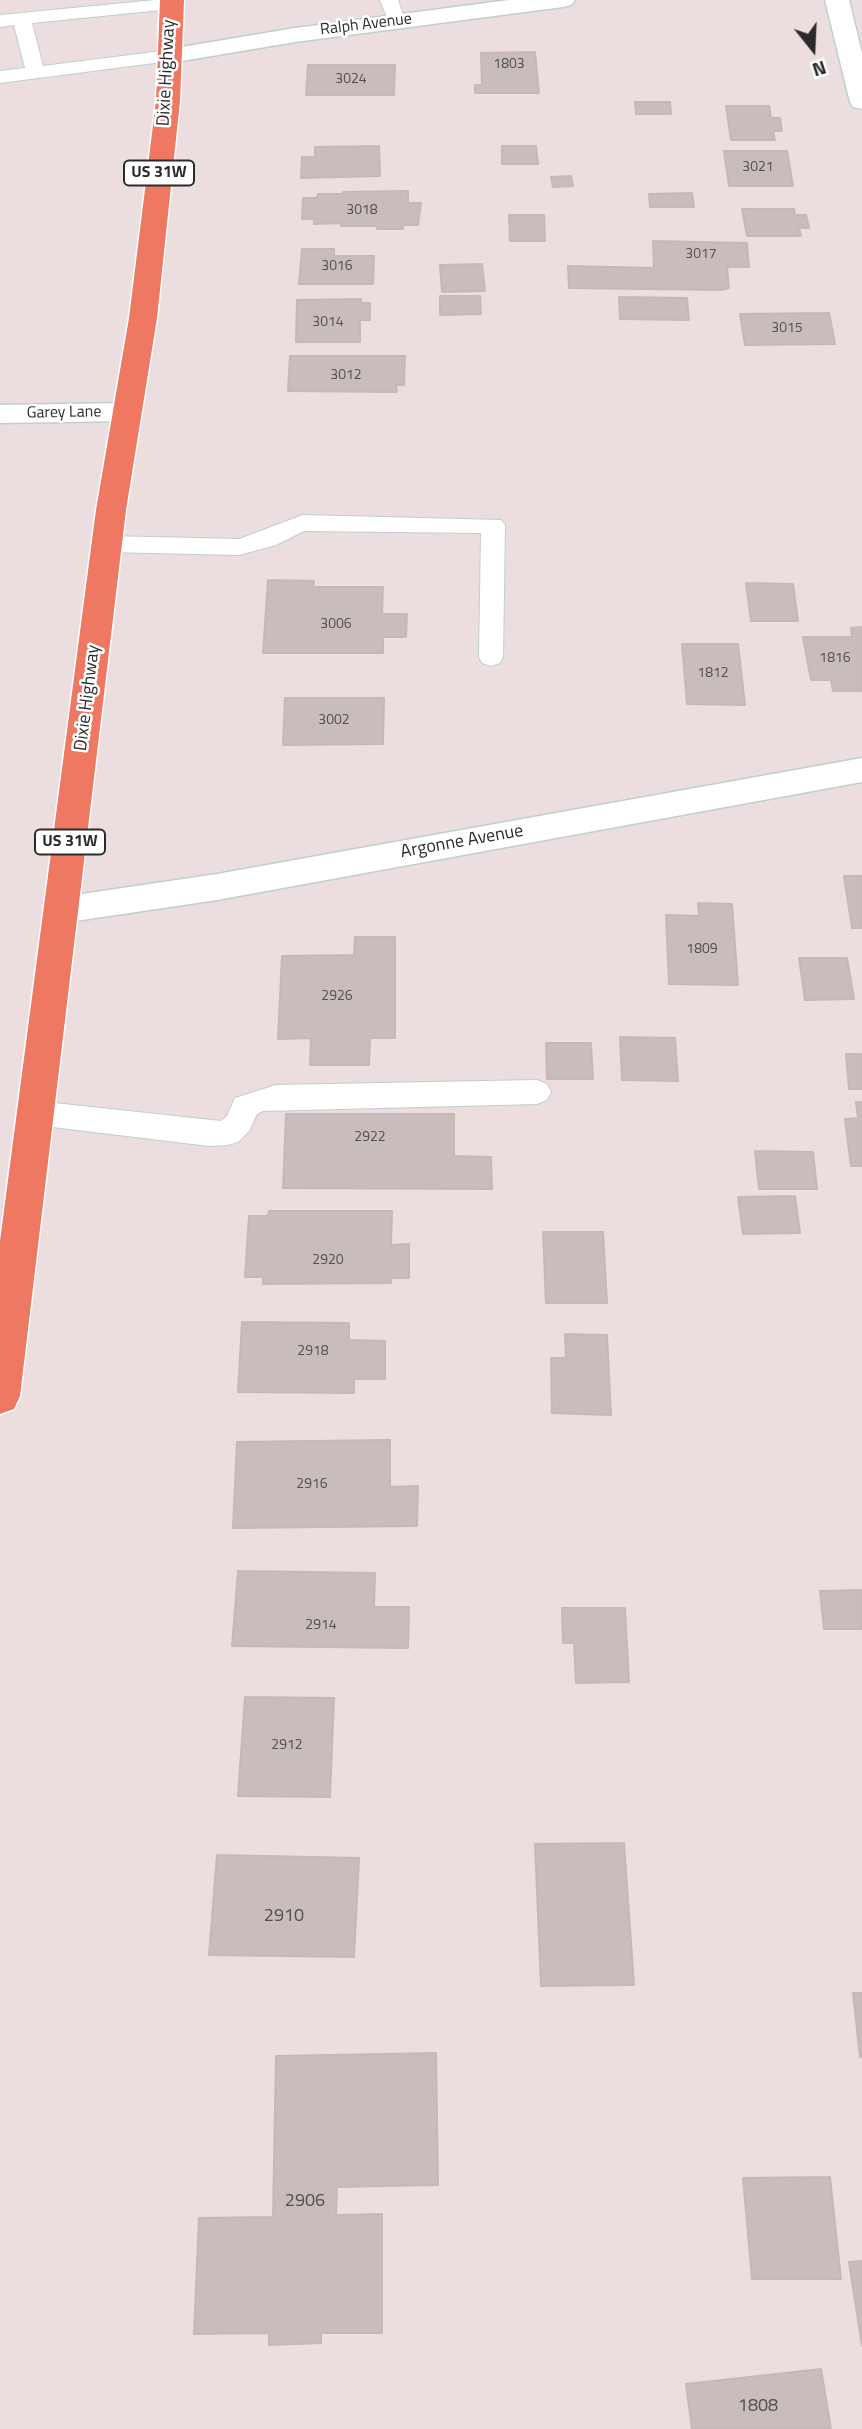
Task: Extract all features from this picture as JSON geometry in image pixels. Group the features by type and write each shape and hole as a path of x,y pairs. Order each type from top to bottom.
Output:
{"main road":[{"name":"Dixie Highway","path":"0,1396 9,1263 36,1113 107,544 143,318 170,56 171,2"}],"street":[{"name":"Ralph Avenue","path":"170,56 295,35 392,11 563,0"},
{"path":"838,0 862,102"},
{"name":"Garey Lane","path":"0,414 128,412"},
{"name":"Argonne Avenue","path":"62,910 217,887 862,771"}],"lane":[{"path":"0,22 171,2"},
{"path":"22,19 36,72"},
{"path":"0,77 170,56"},
{"path":"107,544 239,547 268,539 284,529 303,523 493,525 491,657"},
{"path":"36,1113 228,1133 239,1123 245,1105 276,1097 537,1092"}],"building":[{"path":"535,52 539,93 475,93 475,85 482,85 481,53"},
{"path":"308,65 395,65 394,95 306,95"},
{"path":"635,102 670,102 671,114 636,114"},
{"path":"726,106 769,106 771,118 780,118 782,131 773,131 775,140 731,140"},
{"path":"379,146 380,176 301,178 302,157 315,157 315,147"},
{"path":"502,146 536,146 538,164 502,164"},
{"path":"724,151 787,151 793,186 729,186"},
{"path":"571,176 573,186 553,187 551,177"},
{"path":"408,191 408,203 421,203 418,225 403,225 403,229 341,226 341,223 314,224 314,219 302,219 303,198 317,198 318,194"},
{"path":"692,193 694,207 650,207 649,194"},
{"path":"742,209 794,209 795,215 806,215 809,228 799,228 801,236 747,236"},
{"path":"509,215 544,215 545,241 510,241"},
{"path":"653,241 747,243 749,267 727,267 729,288 721,290 569,288 568,266 654,268"},
{"path":"302,249 334,249 334,256 374,256 373,284 299,284"},
{"path":"482,264 485,291 442,292 440,265"},
{"path":"440,296 480,296 481,314 440,315"},
{"path":"619,297 687,298 689,320 620,319"},
{"path":"361,299 361,303 370,303 370,320 360,320 360,342 296,342 297,300"},
{"path":"829,313 835,344 745,345 740,314"},
{"path":"290,356 405,356 404,385 396,385 397,392 288,391"},
{"path":"268,580 314,581 313,587 383,587 382,614 407,614 406,637 383,637 383,653 263,653"},
{"path":"746,583 793,584 798,621 751,621"},
{"path":"862,627 862,691 833,691 831,680 811,680 803,637 852,637 851,628"},
{"path":"682,644 738,644 745,705 687,704"},
{"path":"285,698 384,698 383,744 283,745"},
{"path":"844,876 862,876 862,928 852,928"},
{"path":"698,903 732,904 738,985 669,984 666,915 699,916"},
{"path":"355,937 395,937 395,1038 370,1038 369,1065 310,1065 311,1038 278,1039 282,956 354,955"},
{"path":"799,958 847,958 854,999 805,1000"},
{"path":"620,1037 675,1038 678,1081 622,1080"},
{"path":"546,1043 591,1043 593,1079 547,1079"},
{"path":"846,1054 862,1054 862,1089 849,1089"},
{"path":"856,1102 862,1102 862,1166 851,1166 845,1119 858,1118"},
{"path":"286,1114 454,1114 454,1156 491,1157 492,1189 283,1188"},
{"path":"755,1151 813,1152 817,1189 759,1189"},
{"path":"795,1196 800,1233 743,1234 738,1197"},
{"path":"269,1211 392,1211 391,1245 409,1244 409,1278 391,1278 391,1283 263,1284 263,1277 245,1277 249,1216 268,1216"},
{"path":"543,1232 603,1232 607,1303 546,1303"},
{"path":"242,1322 349,1323 349,1340 385,1341 385,1379 354,1379 354,1393 238,1392"},
{"path":"565,1334 607,1335 611,1415 552,1413 551,1358 566,1358"},
{"path":"390,1440 390,1487 418,1486 417,1526 233,1528 237,1442"},
{"path":"238,1571 375,1573 374,1607 409,1607 408,1648 232,1646"},
{"path":"862,1590 862,1629 824,1629 820,1591"},
{"path":"562,1608 625,1608 629,1682 576,1683 574,1643 563,1643"},
{"path":"245,1697 334,1698 330,1797 238,1796"},
{"path":"624,1843 634,1985 541,1986 535,1844"},
{"path":"217,1855 359,1858 354,1957 209,1955"},
{"path":"853,1993 862,1993 862,2057 860,2057"},
{"path":"436,2053 438,2185 337,2187 336,2215 382,2214 382,2333 321,2333 321,2343 269,2345 269,2333 194,2334 199,2218 273,2217 276,2056"},
{"path":"830,2177 841,2279 752,2279 743,2178"},
{"path":"862,2261 862,2346 849,2262"},
{"path":"821,2369 831,2429 692,2429 686,2384"}]}
